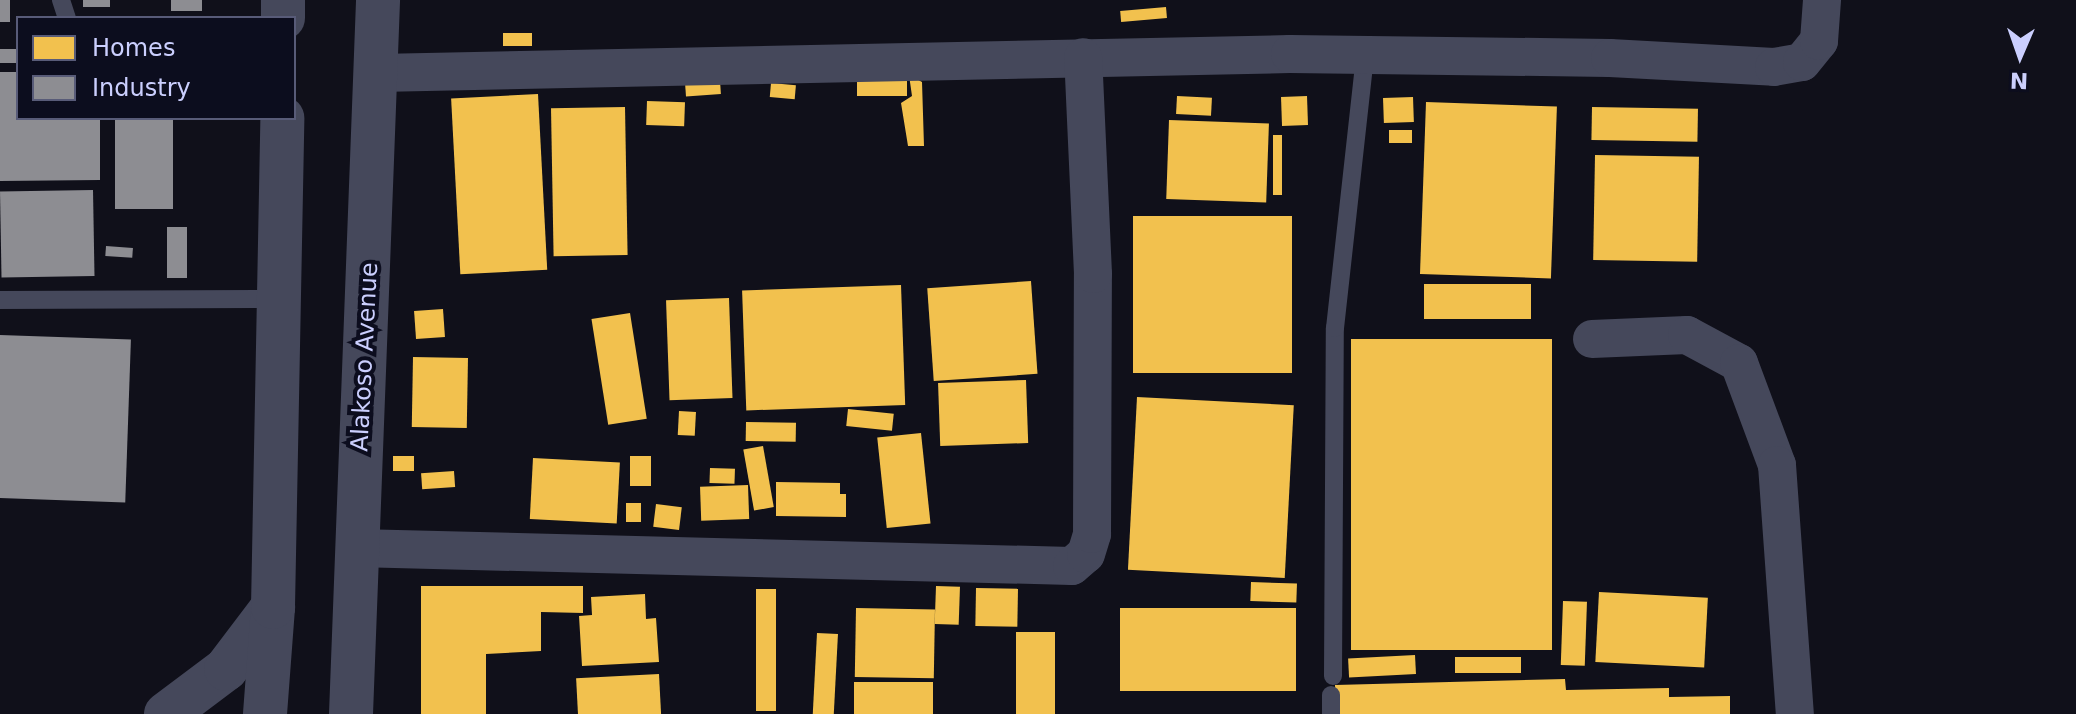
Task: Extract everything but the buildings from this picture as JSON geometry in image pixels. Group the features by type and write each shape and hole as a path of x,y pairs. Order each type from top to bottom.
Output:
{"street":[{"name":"Alakoso Avenue","path":"351,714 378,73 378,0"},
{"path":"378,73 1083,57 1365,55 1610,58 1774,67 1802,62 1819,41 1822,0"},
{"path":"356,548 1072,566 1086,554 1092,534 1093,274 1083,57"},
{"path":"265,714 273,607 282,120"},
{"path":"1592,339 1687,335 1739,363 1777,465 1795,714"},
{"path":"166,714 226,669 273,607"}],"lane":[{"path":"1331,714 1335,328 1365,55"},
{"path":"0,300 279,299"}]}
